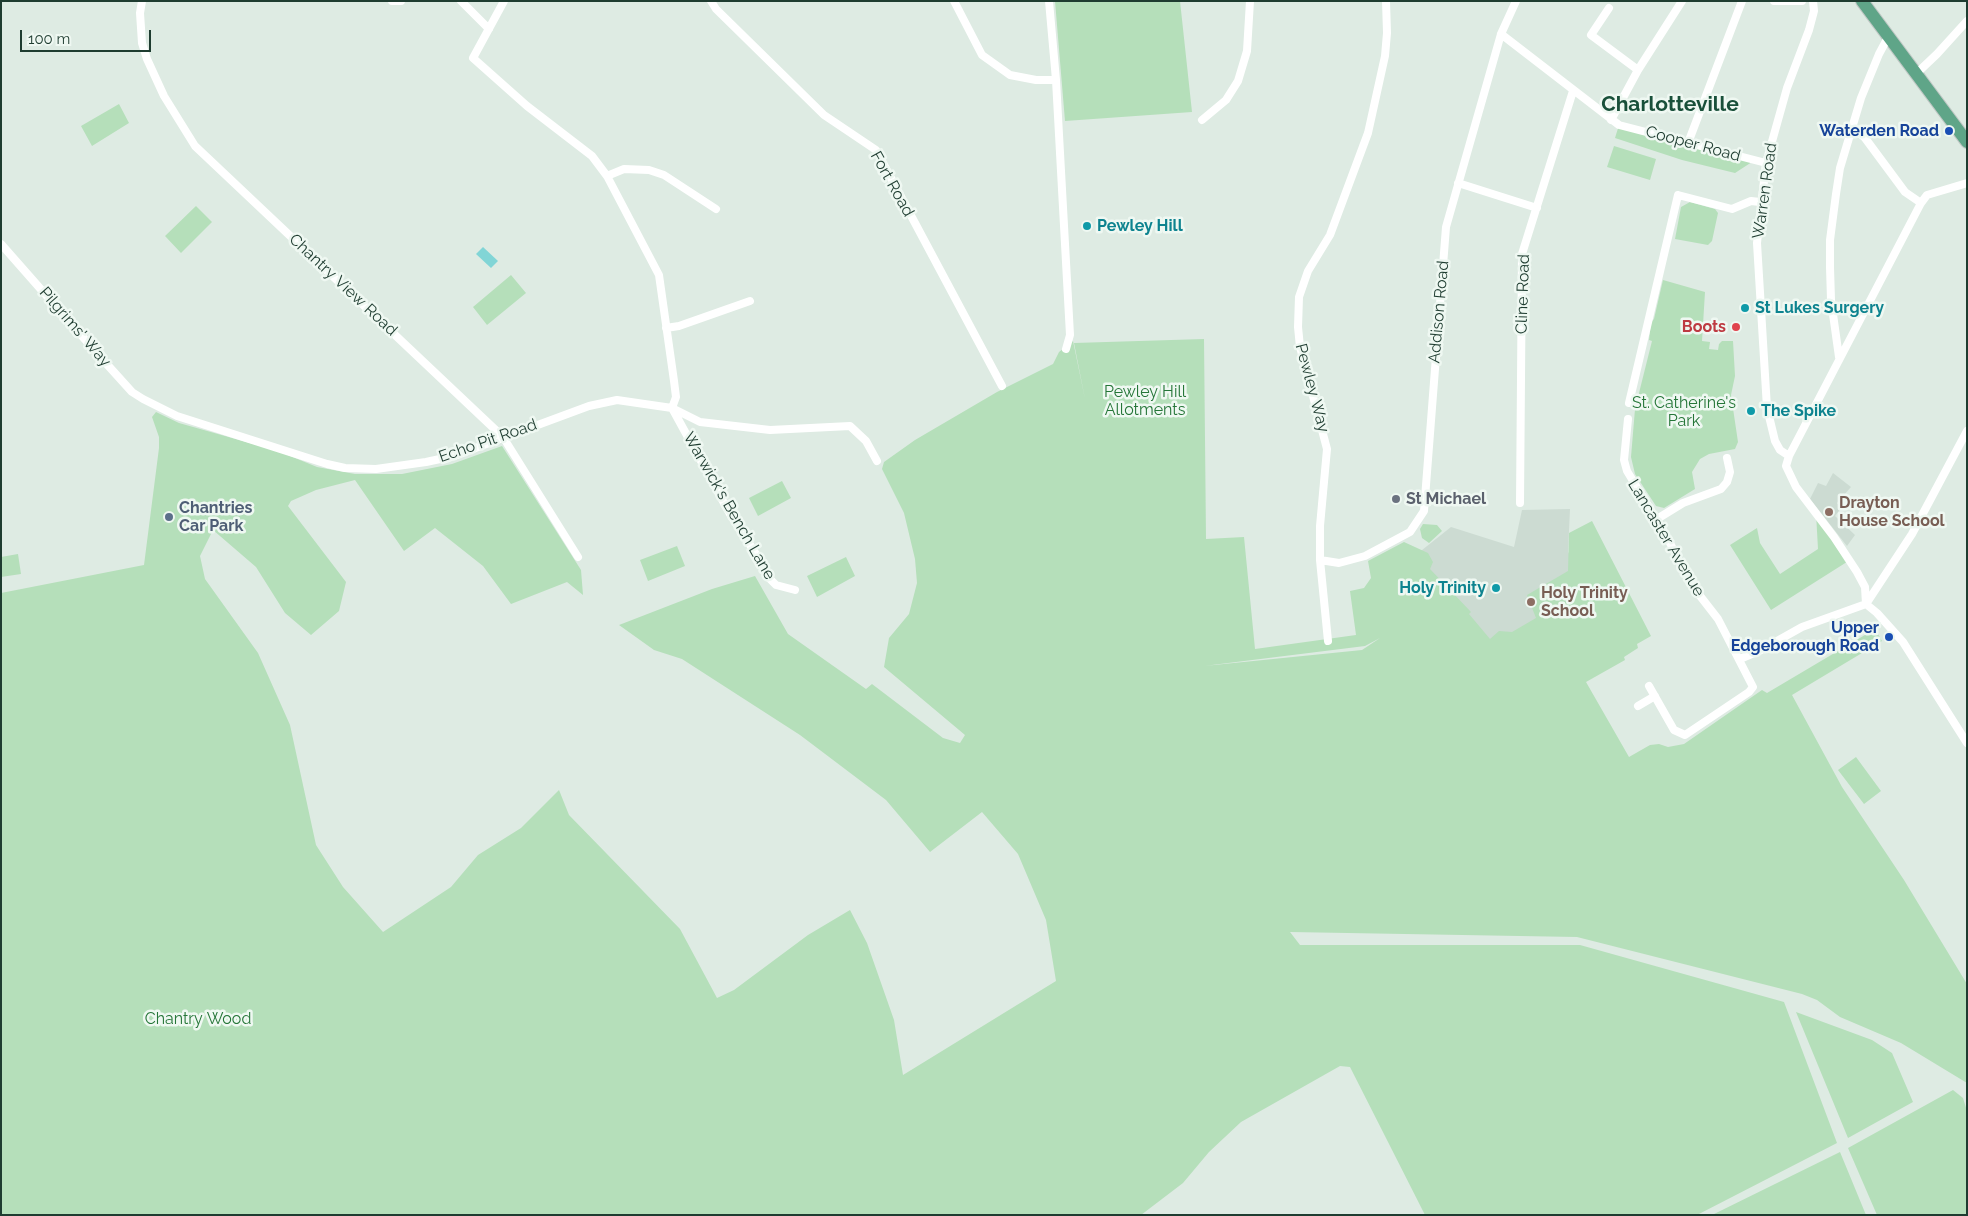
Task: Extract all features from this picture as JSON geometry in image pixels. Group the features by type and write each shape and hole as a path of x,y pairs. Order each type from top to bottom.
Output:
{"main road":[{"path":"1862,1 1967,142"}],"street":[{"name":"Chantry View Road","path":"142,1 140,13 142,42 147,59 164,96 195,146 503,436 578,557"},
{"path":"392,1 401,1"},
{"path":"461,1 488,29"},
{"path":"504,1 472,58 527,106 592,156 607,176 659,275 676,397 672,408"},
{"name":"Fort Road","path":"711,1 716,10 822,114 876,150 1002,386"},
{"path":"954,1 982,55 1010,75 1036,80 1056,80"},
{"path":"1049,1 1056,80 1070,335 1066,349"},
{"path":"1202,120 1226,100 1238,81 1247,51 1250,1"},
{"name":"Pewley Way","path":"1328,642 1320,560 1320,526 1327,449 1300,347 1298,327 1299,297 1308,271 1330,235 1368,133 1385,56 1387,32 1386,1"},
{"name":"Addison Road","path":"1320,560 1349,562 1388,545 1410,532 1424,511 1446,228 1502,34 1516,1"},
{"path":"1611,120 1638,70 1682,1"},
{"path":"1688,143 1742,1"},
{"path":"1774,1 1802,1"},
{"name":"Warren Road","path":"1789,456 1780,450 1775,441 1767,408 1757,243 1760,202 1766,163 1787,88 1809,30 1814,11 1813,1"},
{"path":"1609,8 1591,35 1638,70"},
{"path":"1916,73 1937,54 1967,21"},
{"name":"Cooper Road","path":"1502,34 1573,92 1619,124 1766,163"},
{"path":"1840,358 1831,300 1830,240 1840,168 1870,73 1886,41 1891,38"},
{"name":"Cline Road","path":"1520,503 1522,254 1573,92"},
{"path":"1852,127 1865,138 1905,192 1920,203"},
{"path":"607,176 624,170 649,170 664,175 716,209"},
{"path":"1458,183 1537,208"},
{"path":"1967,183 1927,195 1920,203 1789,456 1786,466 1792,482 1840,545 1864,588 1866,604 1877,612 1903,642 1967,743"},
{"path":"1629,403 1678,195 1732,209 1751,202 1760,202"},
{"name":"Pilgrims' Way","path":"1,244 132,392 156,407"},
{"path":"666,328 679,326 750,301"},
{"name":"Echo Pit Road","path":"156,407 194,422 345,468 376,469 404,467 454,456 503,436 589,406 617,400 672,408 700,422 770,430 850,426 866,441 876,461"},
{"name":"Warwick's Bench Lane","path":"672,408 730,514 763,564 768,577 776,586 795,590"},
{"name":"Lancaster Avenue","path":"1628,419 1624,460 1627,471 1657,519 1685,576 1718,619 1752,683 1752,690 1685,735 1674,730 1654,696"},
{"path":"1740,659 1761,650 1802,627 1866,604 1912,534 1967,431"},
{"path":"1657,519 1683,503 1721,489 1727,482 1730,472 1727,458"},
{"path":"1638,706 1654,696 1649,686"}],"shaded area":[{"name":"Drayton House School","path":"1833,473 1851,487 1837,503 1841,508 1835,516 1855,535 1847,546 1810,499 1818,483 1826,486"},
{"name":"Holy Trinity School","path":"1570,509 1568,552 1631,640 1494,646 1412,558 1451,527 1514,547 1522,510"}],"green space":[{"path":"1055,1 1180,1 1192,112 1065,121"},
{"path":"119,104 129,123 92,146 81,126"},
{"path":"1619,125 1755,160 1735,173 1682,160 1615,138"},
{"path":"1614,146 1656,159 1650,180 1607,167"},
{"path":"1690,202 1715,209 1718,213 1712,241 1708,245 1675,239 1681,207"},
{"path":"196,206 212,222 181,253 165,236"},
{"path":"511,275 526,293 487,325 473,307"},
{"name":"St. Catherine's Park","path":"1663,280 1705,292 1702,341 1710,342 1709,349 1718,350 1719,344 1722,341 1733,341 1735,376 1731,395 1738,442 1735,449 1709,454 1700,459 1692,472 1695,489 1664,508 1656,506 1635,474 1631,457 1635,409 1652,341 1649,340 1651,322 1654,319"},
{"path":"1204,339 1206,539 1244,537 1255,649 1356,635 1350,591 1364,588 1371,578 1368,561 1404,542 1428,553 1433,562 1430,569 1471,612 1469,614 1490,639 1499,631 1512,632 1536,618 1527,595 1568,571 1569,533 1592,521 1651,636 1637,644 1638,648 1624,657 1625,660 1586,682 1629,757 1650,745 1659,744 1668,747 1684,744 1762,690 1767,693 1875,629 1882,641 1792,695 1842,787 1904,880 1967,984 1967,1083 1901,1043 1840,1017 1817,1000 1802,994 1577,937 1290,932 1300,945 1580,945 1784,1002 1837,1143 1697,1215 1425,1215 1350,1067 1340,1066 1241,1122 1209,1152 1183,1183 1141,1215 2,1215 1,593 144,565 159,448 159,437 152,417 156,412 179,423 278,451 317,467 355,474 402,474 452,464 502,446 581,570 583,595 567,582 511,604 483,566 435,528 404,551 355,480 316,490 291,501 288,506 346,582 339,611 311,635 285,613 256,567 213,530 200,556 205,579 258,653 290,725 316,845 343,887 383,932 451,887 478,855 521,828 559,790 569,815 680,929 717,998 734,990 808,935 850,910 867,943 894,1020 903,1075 1056,981 1046,920 1018,854 982,812 930,852 886,800 800,735 682,659 654,650 619,625 712,589 755,576 788,634 866,689 872,684 943,738 960,743 965,735 884,667 889,638 909,614 917,583 915,559 904,513 882,469 884,462 915,440 997,392 1053,364 1059,352 1073,341 1085,399 1074,343","holes":["1380,638 1362,650 1204,666 1365,646"]},
{"path":"782,481 791,498 758,516 749,498"},
{"path":"1816,513 1850,560 1771,610 1730,545 1757,528 1760,543 1780,574 1818,549"},
{"path":"1423,524 1437,525 1442,531 1429,543 1422,538 1420,529"},
{"path":"677,546 685,566 648,581 640,560"},
{"path":"18,554 21,574 1,577 1,557"},
{"path":"846,557 855,576 817,597 807,576"},
{"path":"1856,757 1881,791 1864,804 1838,770"},
{"path":"1796,1012 1872,1040 1892,1053 1913,1102 1848,1138"},
{"path":"1953,1090 1963,1098 1967,1111 1967,1215 1877,1215 1848,1148"},
{"path":"1840,1152 1866,1215 1712,1215"}],"water":[{"path":"483,247 498,261 491,268 476,254"}],"place":[{"name":"Waterden Road","path":"1949,131"},
{"name":"Pewley Hill","path":"1087,226"},
{"name":"St Lukes Surgery","path":"1745,308"},
{"name":"Boots","path":"1736,327"},
{"name":"The Spike","path":"1751,411"},
{"name":"St Michael","path":"1396,499"},
{"name":"Drayton House School","path":"1829,512"},
{"name":"Chantries Car Park","path":"169,517"},
{"name":"Holy Trinity","path":"1496,588"},
{"name":"Holy Trinity School","path":"1531,602"},
{"name":"Upper Edgeborough Road","path":"1889,637"}],"district":[{"name":"Charlotteville","path":"1670,105"}],"park label":[{"name":"Pewley Hill Allotments","path":"1145,401"},
{"name":"Chantry Wood","path":"198,1019"}]}
